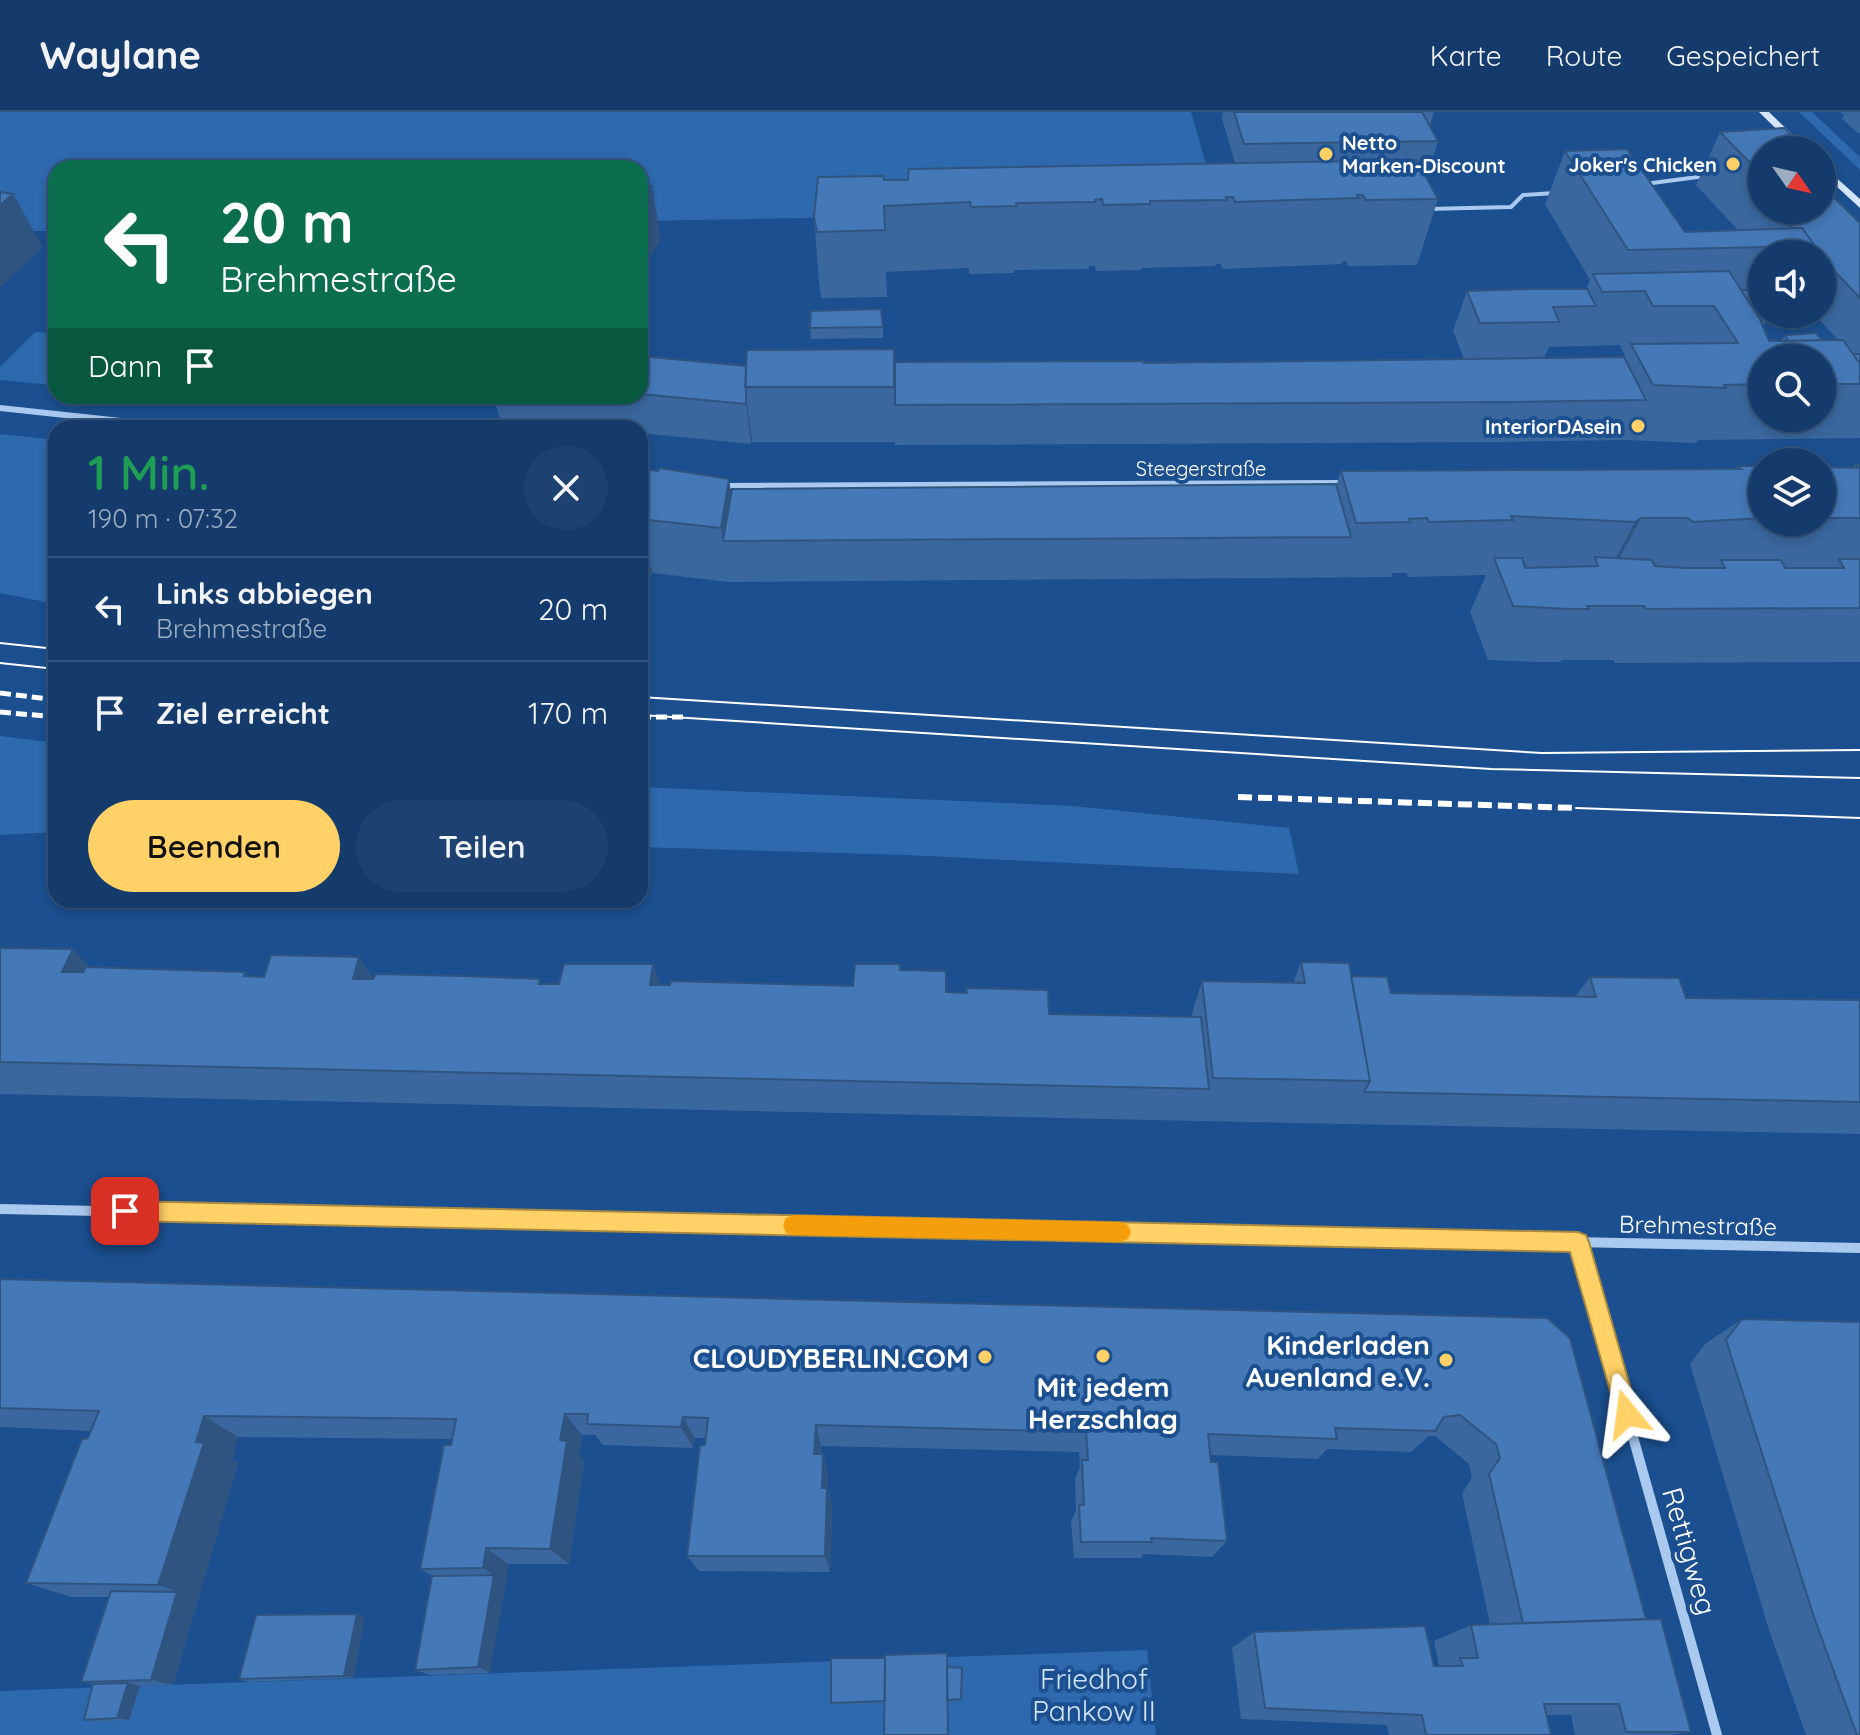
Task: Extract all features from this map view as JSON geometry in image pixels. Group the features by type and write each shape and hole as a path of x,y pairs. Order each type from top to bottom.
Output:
{"main road":[{"path":"1764,112 1789,136"},
{"path":"1836,182 1860,205"}],"street":[{"path":"0,408 112,420"},
{"name":"Steegerstraße","path":"710,484 738,487 1352,483"},
{"name":"Brehmestraße","path":"0,1209 1860,1248"},
{"name":"Rettigweg","path":"1578,1242 1717,1735"}],"lane":[{"path":"1644,185 1673,178 1718,175"},
{"path":"1416,209 1511,207 1523,195 1566,193"}],"green space":[{"path":"0,112 1191,112 1213,189 1194,211 648,221 648,160 48,160 48,231 0,231"},
{"path":"1799,112 1812,112 1860,157 1860,170 1836,147 1836,136 1824,136"},
{"path":"35,332 48,333 48,385 0,380 0,367"},
{"path":"0,434 48,439 48,602 0,593"},
{"path":"0,736 48,742 48,832 0,835"},
{"path":"648,787 1073,806 1289,828 1299,874 907,855 648,847"},
{"name":"Friedhof Pankow II","path":"1147,1650 1156,1735 0,1735 0,1691"}],"building":[{"path":"1234,112 1422,112 1438,141 1244,144"},
{"path":"1784,128 1792,136 1748,136 1748,161 1720,132"},
{"path":"1627,149 1685,232 1802,228 1811,240 1748,240 1748,247 1628,250 1565,151"},
{"path":"1417,160 1438,199 1366,200 1363,195 1357,195 1359,198 1235,202 1233,197 1226,197 1227,200 1150,201 1150,204 1103,205 1102,199 1095,202 1016,203 1017,206 971,207 970,202 884,206 885,230 817,232 814,217 818,177 883,176 884,180 908,180 909,169"},
{"path":"0,192 13,194 0,205"},
{"path":"1836,200 1860,223 1860,298 1836,273 1836,240 1811,240 1802,228 1793,228 1789,224 1836,224"},
{"path":"1729,271 1748,300 1748,328 1764,328 1769,341 1843,340 1860,364 1860,384 1836,384 1836,344 1748,344 1748,384 1724,385 1726,388 1653,385 1631,344 1738,343 1714,306 1653,306 1645,291 1602,292 1593,274"},
{"path":"1587,289 1596,306 1553,307 1559,322 1480,323 1467,291"},
{"path":"881,309 883,327 810,328 811,311"},
{"path":"1816,333 1822,340 1788,341 1785,335"},
{"path":"894,349 894,387 745,387 747,350"},
{"path":"648,357 746,366 746,404 648,395"},
{"path":"1624,357 1646,400 895,405 895,362 1144,363"},
{"path":"1855,464 1860,465 1860,518 1836,518 1836,467 1858,468"},
{"path":"1738,466 1748,466 1748,519 1694,522 1687,518 1641,518 1635,522 1511,516 1513,520 1429,522 1427,518 1409,519 1410,522 1356,523 1341,471 1741,469"},
{"path":"660,468 729,479 721,528 648,520 648,470 658,471"},
{"path":"1336,484 1351,537 723,541 732,489"},
{"path":"1595,557 1652,560 1655,566 1685,568 1725,568 1721,560 1781,560 1785,568 1844,568 1839,559 1860,559 1860,608 1646,609 1644,606 1587,606 1589,609 1567,609 1513,606 1494,558 1522,558 1525,568 1598,566"},
{"path":"0,948 73,949 62,972 83,972 86,967 245,972 244,976 264,977 271,955 359,957 353,979 373,979 376,974 461,976 540,979 539,984 559,984 564,964 653,964 650,985 670,985 671,981 853,986 855,964 900,964 900,970 946,971 946,992 967,993 966,988 1048,990 1049,1014 1201,1017 1209,1089 0,1062"},
{"path":"1301,962 1349,963 1370,1081 1213,1078 1202,981 1305,983"},
{"path":"1351,976 1387,977 1391,993 1596,997 1590,977 1679,978 1686,998 1860,1000 1860,1102 1364,1092 1370,1081"},
{"path":"0,1279 1547,1318 1570,1338 1646,1619 1523,1623 1489,1474 1500,1458 1496,1444 1460,1415 1444,1417 1435,1431 1335,1428 1337,1439 1208,1434 1211,1462 1218,1462 1227,1541 1151,1538 1152,1542 1081,1542 1079,1505 1084,1505 1082,1460 1088,1460 1086,1432 816,1425 814,1454 823,1454 822,1488 827,1488 825,1556 687,1556 700,1445 705,1445 708,1418 683,1417 681,1427 587,1424 588,1414 565,1414 560,1440 567,1441 550,1549 486,1548 483,1568 420,1569 444,1445 451,1445 456,1419 204,1416 196,1442 204,1443 158,1585 26,1583 82,1439 88,1438 99,1411 0,1408"},
{"path":"1742,1319 1860,1322 1860,1735 1857,1735 1814,1617 1726,1340"},
{"path":"494,1575 478,1667 415,1670 432,1576"},
{"path":"111,1591 177,1592 151,1680 81,1682"},
{"path":"357,1614 344,1676 239,1679 256,1615"},
{"path":"1661,1619 1691,1732 1626,1732 1619,1704 1544,1704 1551,1735 1426,1735 1422,1715 1265,1708 1254,1632 1425,1626 1434,1666 1463,1666 1460,1658 1478,1658 1471,1625"},
{"path":"947,1653 948,1735 884,1735 885,1655"},
{"path":"831,1658 885,1658 885,1701 831,1703"},
{"path":"947,1667 962,1668 961,1699 947,1700"},
{"path":"128,1683 117,1718 84,1720 93,1684"}],"tram line":[{"path":"0,643 48,648"},
{"path":"0,663 48,668"},
{"path":"648,697 1542,753 1860,750"},
{"path":"648,716 1491,769 1860,778"},
{"path":"1576,808 1860,818"}],"railway":[{"path":"0,693 48,699"},
{"path":"0,712 48,716"},
{"path":"648,717 686,717"},
{"path":"1238,797 1576,808"}],"slow traffic":[{"path":"794,1225 1120,1232"}],"place":[{"name":"Netto Marken-Discount","path":"1326,154"},
{"name":"Joker's Chicken","path":"1733,164"},
{"name":"InteriorDAsein","path":"1638,426"},
{"name":"Mit jedem Herzschlag","path":"1103,1356"},
{"name":"CLOUDYBERLIN.COM","path":"985,1357"},
{"name":"Kinderladen Auenland e.V.","path":"1446,1360"}],"route":[{"path":"125,1211 1578,1242 1627,1414"}]}
